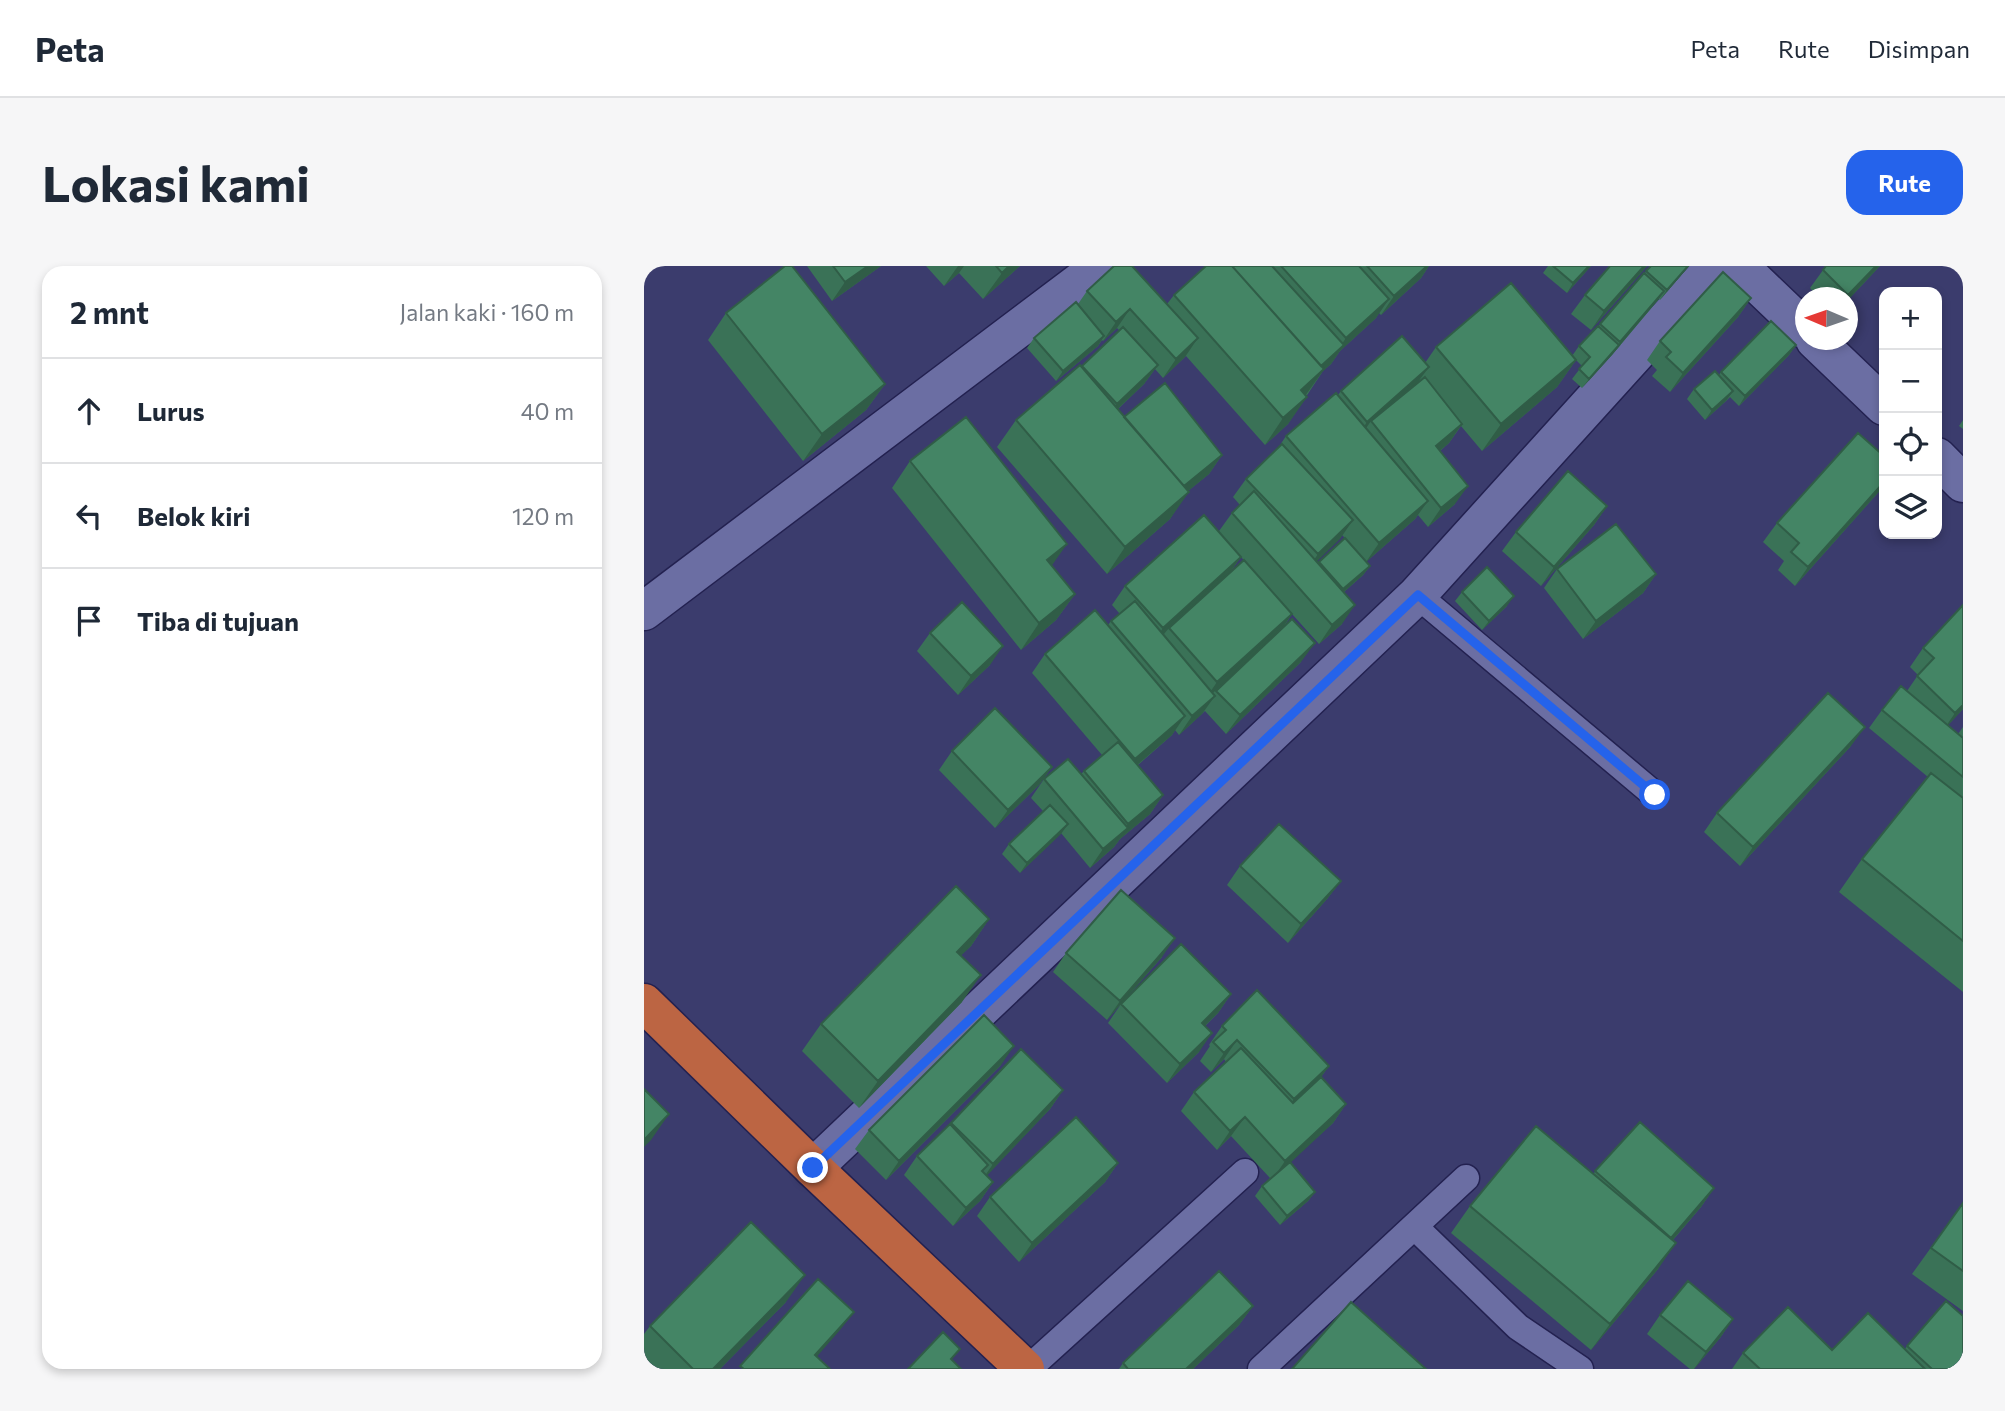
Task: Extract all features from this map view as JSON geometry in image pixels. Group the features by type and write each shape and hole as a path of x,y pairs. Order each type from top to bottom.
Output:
{"highway":[{"path":"644,1003 813,1168 1027,1369"}],"street":[{"path":"644,611 1101,266"},
{"path":"813,1168 1418,595 1715,266"},
{"path":"1739,266 1795,320"},
{"path":"1825,350 1879,402"},
{"path":"1942,462 1963,483"}],"lane":[{"path":"1418,595 1655,795"},
{"path":"1027,1369 1245,1172"},
{"path":"1261,1369 1466,1178"},
{"path":"1415,1227 1518,1327 1580,1369"}],"building":[{"path":"785,266 792,266 885,384 822,434 726,313"},
{"path":"833,266 868,266 845,282"},
{"path":"996,266 1009,266 1002,273"},
{"path":"1114,266 1132,266 1198,338 1176,359 1130,309 1116,322 1087,291"},
{"path":"1206,266 1232,266 1324,369 1301,390 1307,397 1283,418 1174,295"},
{"path":"1232,266 1272,266 1344,345 1321,366"},
{"path":"1281,266 1359,266 1389,299 1346,338"},
{"path":"1367,266 1427,266 1394,296"},
{"path":"1553,266 1589,266 1573,283"},
{"path":"1610,266 1644,266 1604,311 1585,295"},
{"path":"1651,266 1688,266 1667,290 1646,271"},
{"path":"1826,266 1876,266 1856,287 1840,287 1823,270"},
{"path":"1723,272 1751,298 1683,373 1666,357 1671,352 1660,341"},
{"path":"1644,273 1664,291 1620,342 1600,324"},
{"path":"1511,283 1576,360 1501,424 1436,347"},
{"path":"1076,302 1104,336 1063,371 1034,338"},
{"path":"1771,321 1795,344 1745,396 1721,372"},
{"path":"1598,326 1619,345 1589,379 1579,369 1590,357 1579,346"},
{"path":"1123,327 1158,365 1117,404 1082,366"},
{"path":"1402,336 1429,367 1367,422 1341,391"},
{"path":"1080,365 1189,492 1125,547 1016,420"},
{"path":"1715,371 1733,391 1712,410 1694,389"},
{"path":"1425,377 1462,424 1436,446 1468,486 1441,508 1371,421"},
{"path":"1165,383 1222,455 1184,486 1124,417"},
{"path":"1336,393 1428,501 1379,543 1286,436"},
{"path":"966,417 1067,544 1047,560 1075,594 1039,623 910,461"},
{"path":"1858,433 1879,452 1879,488 1808,567 1791,552 1799,543 1777,523"},
{"path":"1282,444 1353,520 1318,554 1246,479"},
{"path":"1568,471 1607,506 1554,567 1516,532"},
{"path":"1254,491 1355,605 1332,625 1232,513"},
{"path":"1204,515 1241,557 1163,628 1125,586"},
{"path":"1616,524 1656,574 1596,621 1557,569"},
{"path":"1345,538 1370,566 1343,589 1319,562"},
{"path":"1244,560 1292,614 1217,682 1169,628"},
{"path":"1487,567 1514,596 1489,621 1462,592"},
{"path":"1135,601 1215,696 1192,716 1111,621"},
{"path":"962,602 1003,646 971,676 930,633"},
{"path":"1963,605 1963,705 1955,713 1917,676 1934,658 1923,648"},
{"path":"1095,610 1185,716 1135,759 1045,654"},
{"path":"1292,619 1315,643 1240,715 1216,691"},
{"path":"1901,686 1963,738 1963,777 1882,710"},
{"path":"1828,693 1865,727 1753,847 1717,813"},
{"path":"995,708 1052,767 1008,810 952,751"},
{"path":"1118,742 1163,795 1128,824 1084,771"},
{"path":"1068,759 1128,828 1103,849 1044,779"},
{"path":"1931,773 1963,798 1963,941 1862,859"},
{"path":"1050,805 1068,824 1027,863 1009,844"},
{"path":"1279,824 1341,881 1301,924 1240,866"},
{"path":"956,886 989,919 957,952 981,975 878,1081 821,1024"},
{"path":"1121,890 1175,938 1120,1001 1066,953"},
{"path":"1181,944 1231,994 1202,1023 1212,1033 1180,1064 1121,1004"},
{"path":"1257,990 1329,1066 1294,1099 1237,1040 1224,1053 1213,1042 1226,1030 1222,1026"},
{"path":"984,1015 1014,1046 899,1161 869,1130"},
{"path":"1241,1048 1293,1103 1321,1077 1346,1104 1285,1161 1245,1117 1230,1131 1194,1092"},
{"path":"1021,1049 1063,1090 993,1164 951,1123"},
{"path":"644,1089 669,1114 644,1140"},
{"path":"1076,1117 1118,1163 1032,1243 990,1197"},
{"path":"1640,1122 1714,1188 1671,1238 1595,1171"},
{"path":"950,1124 988,1165 982,1171 993,1182 966,1208 917,1156"},
{"path":"1536,1126 1676,1243 1610,1324 1470,1206"},
{"path":"1290,1162 1315,1192 1287,1216 1262,1186"},
{"path":"1963,1203 1963,1271 1931,1248"},
{"path":"751,1222 805,1275 713,1369 693,1369 650,1326"},
{"path":"1219,1271 1253,1306 1186,1369 1128,1369 1123,1363"},
{"path":"818,1279 854,1312 815,1355 830,1369 744,1369 740,1366"},
{"path":"1688,1281 1733,1319 1706,1352 1660,1315"},
{"path":"1946,1301 1963,1316 1963,1369 1932,1369 1907,1346"},
{"path":"1351,1302 1426,1369 1292,1369"},
{"path":"1788,1307 1832,1350 1868,1313 1925,1369 1760,1369 1743,1353"},
{"path":"943,1332 960,1349 951,1359 961,1369 908,1369"}],"route":[{"path":"813,1168 1418,595 1655,795"}]}
